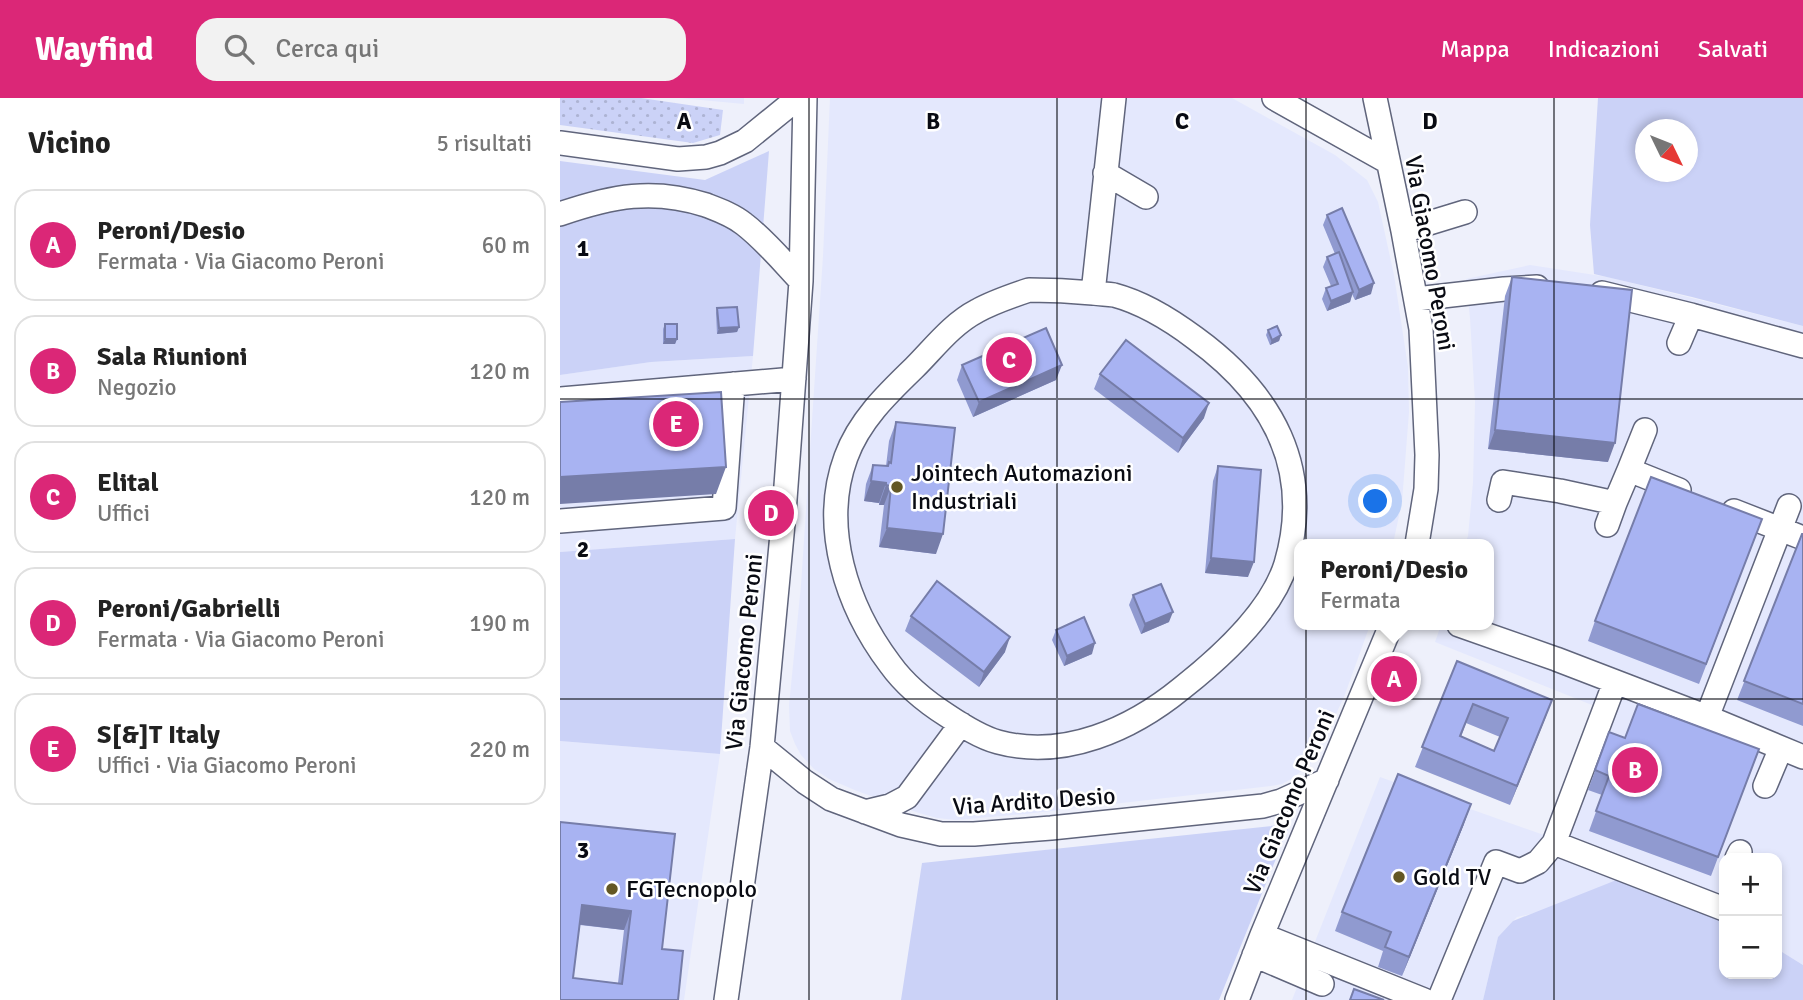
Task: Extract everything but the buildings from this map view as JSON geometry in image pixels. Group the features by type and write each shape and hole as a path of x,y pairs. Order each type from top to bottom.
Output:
{"street":[{"path":"560,143 678,159 706,157 745,141 798,98"},
{"name":"Via Giacomo Peroni","path":"726,1000 762,747 784,513 801,281 805,98"},
{"path":"1093,293 1114,98"},
{"path":"1273,98 1388,162"},
{"name":"Via Giacomo Peroni","path":"1375,98 1416,299 1423,355 1427,455 1426,489 1419,539"},
{"path":"1105,173 1146,197"},
{"path":"560,214 624,196 659,195 690,200 717,209 744,224 801,281"},
{"path":"1403,231 1459,214"},
{"path":"1416,299 1504,289 1555,287"},
{"path":"1029,290 1113,295 1148,307 1227,363 1254,393 1272,420 1292,474 1295,520 1284,569 1258,614 1223,653 1176,693 1121,729 1071,744 1040,746 999,742 961,724 913,690 891,666 858,611 840,556 835,527 834,509 846,457 872,412 893,388 950,331 974,312 1029,290"},
{"path":"1581,290 1691,315 1803,346"},
{"path":"1679,343 1691,315"},
{"path":"560,398 794,379"},
{"path":"560,521 724,508 733,384"},
{"path":"1607,525 1645,430"},
{"path":"1629,470 1803,538"},
{"path":"1499,500 1503,482 1558,499 1615,503"},
{"path":"1707,717 1789,506"},
{"name":"Via Giacomo Peroni","path":"1237,1000 1389,630"},
{"path":"1489,630 1511,634 1558,653 1615,682 1803,757"},
{"path":"1439,1000 1496,862 1520,870 1538,862 1554,843 1615,682"},
{"path":"865,813 890,806 907,797 961,724"},
{"name":"Via Ardito Desio","path":"762,747 831,799 901,825 941,834 1051,828 1263,806 1281,801 1327,779"},
{"path":"1765,786 1780,748"},
{"path":"1554,843 1719,900"},
{"path":"1258,945 1322,984"},
{"path":"1258,945 1423,1000"}],"shaded area":[{"path":"560,98 641,98 723,110 720,135 693,143 560,125"},
{"path":"680,98 744,98 744,104"},
{"path":"830,98 1232,98 1335,155 1367,180 1378,202 1394,275 1408,367 1409,412 1402,502 1394,539 1294,539 1294,630 1368,630 1344,697 1311,763 1293,778 1271,786 956,820 919,813 857,791 814,769 795,744 790,731 789,705 801,585 823,256"},
{"path":"1598,98 1803,98 1803,326 1594,274 1590,225"},
{"path":"769,151 753,356 651,362 560,375 560,161 705,180"},
{"path":"1530,265 1608,277 1803,326 1803,965 1782,952 1782,853 1719,853 1719,920 1619,880 1621,894 1517,917 1498,937 1483,1000 1292,1000 1380,777 1544,835 1597,707 1435,642 1439,630 1494,630 1494,539 1467,539 1473,483 1475,402 1466,279"},
{"path":"753,356 735,539 560,552 560,375 651,362"},
{"path":"735,539 720,754 560,741 560,552"},
{"path":"560,741 720,754 684,1000 560,1000"},
{"path":"1290,824 1219,1000 901,1000 922,863"},
{"path":"1619,879 1719,920 1719,979 1782,979 1782,952 1803,965 1803,1000 1483,1000 1498,937 1513,921"}],"place":[{"name":"Elital","path":"1009,360"},
{"name":"S[&]T Italy","path":"676,424"},
{"name":"Jointech Automazioni Industriali","path":"897,487"},
{"name":"Peroni/Gabrielli","path":"771,513"},
{"name":"Peroni/Desio","path":"1394,679"},
{"name":"Sala Riunioni","path":"1635,770"},
{"name":"Gold TV","path":"1399,877"},
{"name":"FGTecnopolo","path":"612,889"}]}
